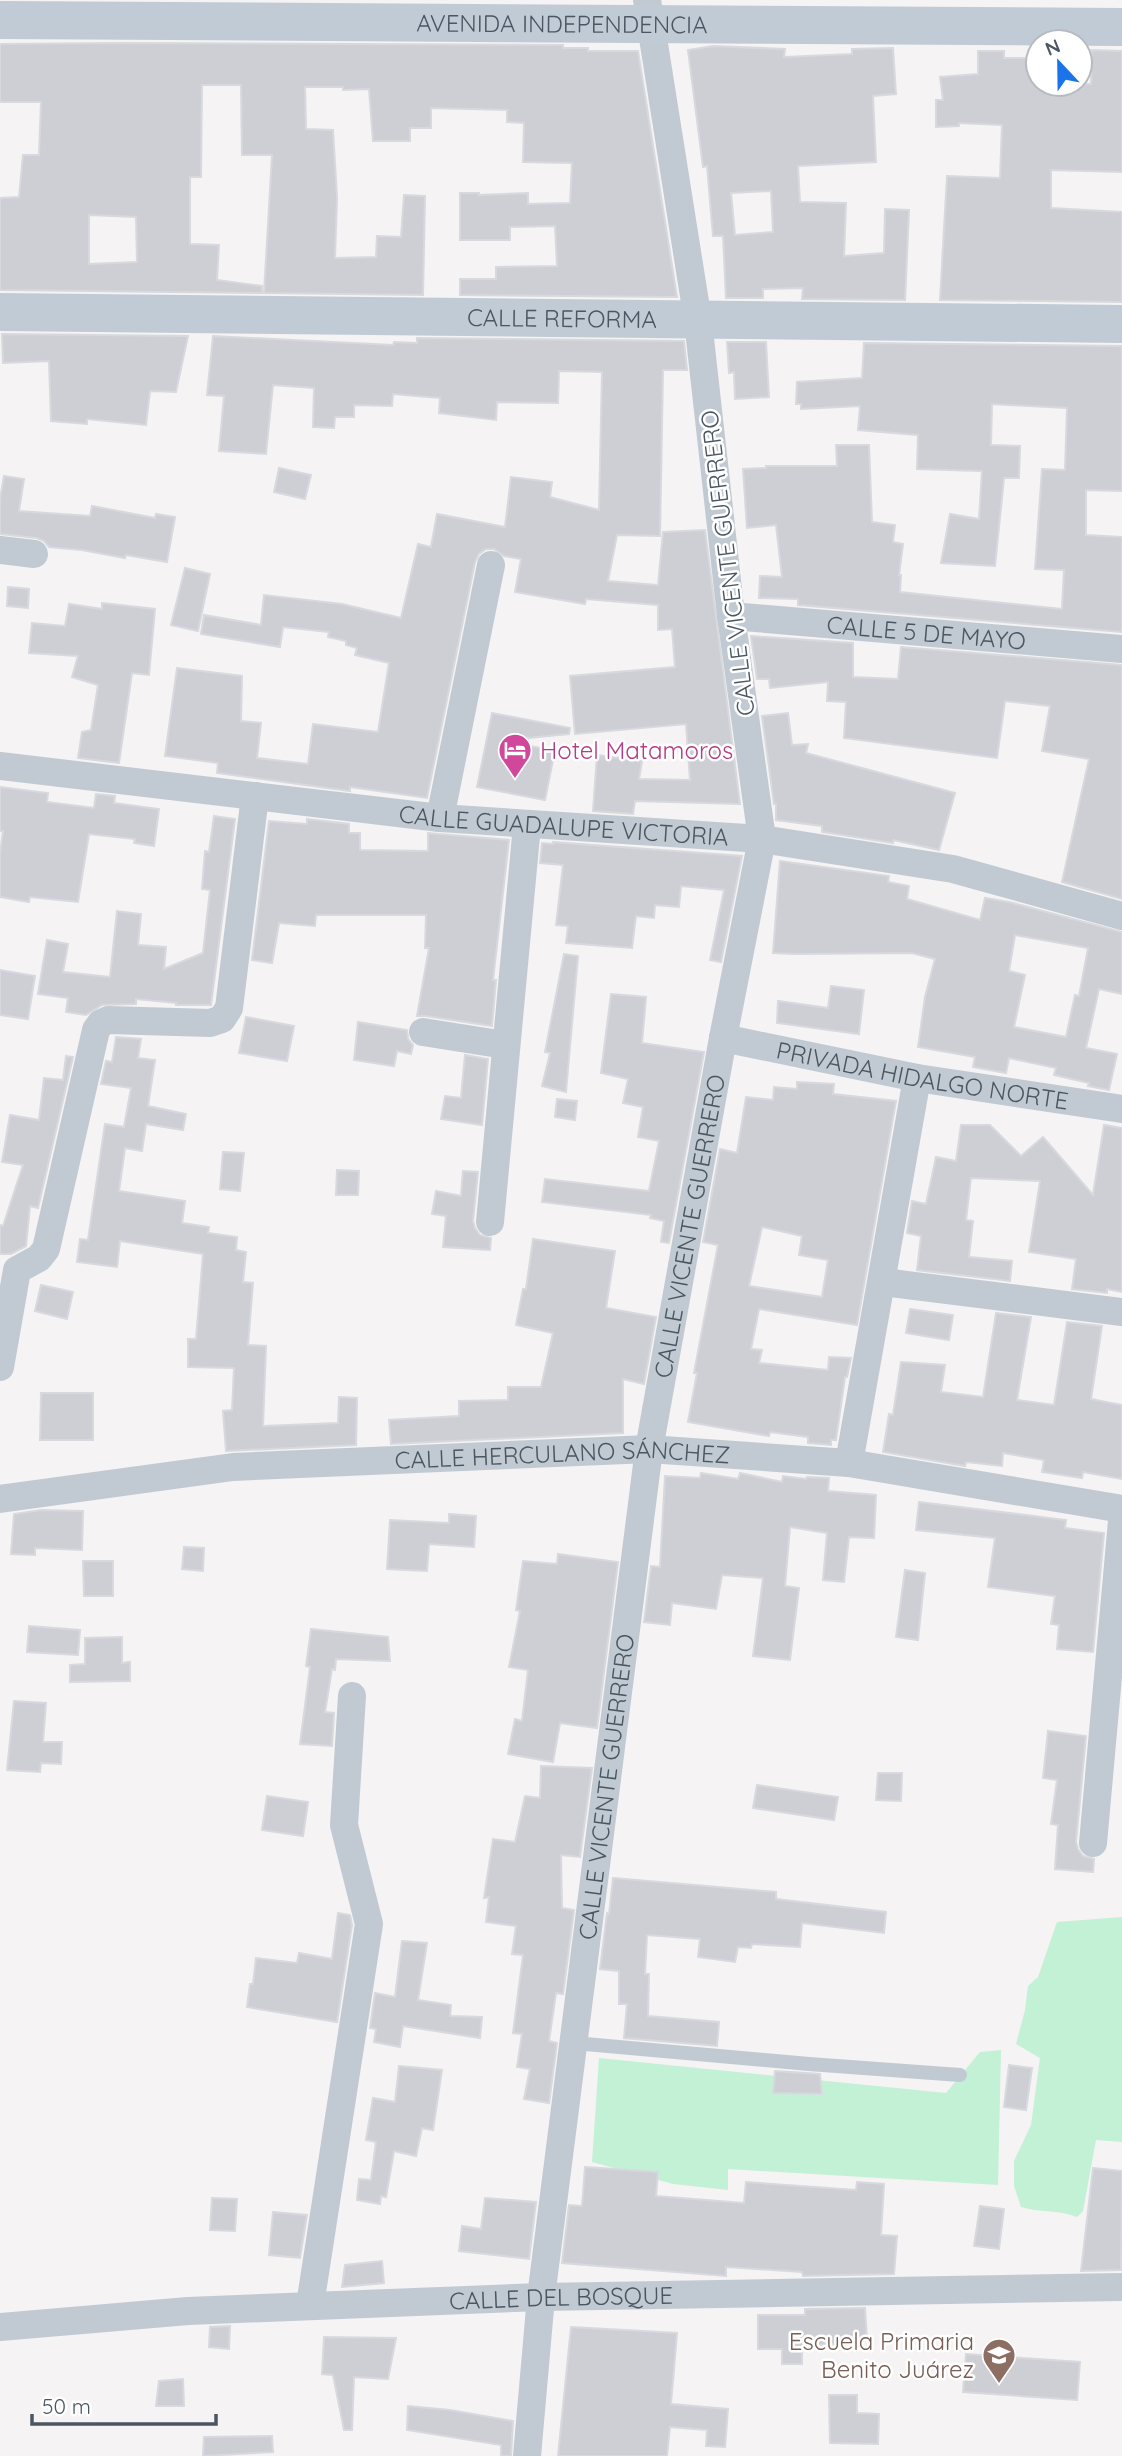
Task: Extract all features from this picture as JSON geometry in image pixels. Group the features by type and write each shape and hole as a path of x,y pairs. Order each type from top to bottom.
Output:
{"street":[{"name":"AVENIDA INDEPENDENCIA","path":"0,20 649,13 1122,27"},
{"name":"CALLE VICENTE GUERRERO","path":"527,2456 541,2297 649,1449 723,1038 762,839 732,616 698,321 649,13"},
{"name":"CALLE REFORMA","path":"0,312 1122,324"},
{"path":"0,550 34,554"},
{"path":"440,818 491,565"},
{"name":"CALLE 5 DE MAYO","path":"732,616 1122,649"},
{"name":"CALLE GUADALUPE VICTORIA","path":"0,766 440,818 762,839 953,869 1122,916"},
{"path":"0,1367 8,1270 38,1258 46,1249 96,1030 100,1023 108,1020 210,1023 222,1019 229,1007 255,796"},
{"path":"490,1222 527,825"},
{"path":"423,1032 505,1045"},
{"name":"PRIVADA HIDALGO NORTE","path":"723,1038 917,1078 1122,1109"},
{"path":"849,1464 917,1078"},
{"path":"883,1282 1122,1312"},
{"name":"CALLE HERCULANO SÁNCHEZ","path":"0,1499 233,1467 649,1449 849,1464 1122,1509"},
{"path":"1093,1843 1122,1521"},
{"path":"310,2305 369,1924 344,1825 352,1696"},
{"name":"CALLE DEL BOSQUE","path":"0,2327 188,2311 310,2305 541,2297 1122,2287"}],"lane":[{"path":"573,2043 960,2075"}],"green space":[{"path":"1122,1917 1122,2142 1096,2140 1083,2211 1077,2217 1021,2207 1014,2186 1014,2161 1031,2125 1040,2058 1016,2044 1028,1986 1038,1977 1057,1922"},
{"path":"1001,2050 998,2185 728,2169 728,2190 673,2184 592,2162 599,2058 946,2093 980,2052"}],"building":[{"path":"0,44 563,45 563,48 588,48 588,51 638,51 677,297 460,295 460,279 496,279 496,267 557,266 555,226 510,227 510,240 460,240 460,193 528,193 528,204 570,203 572,163 523,162 524,123 507,122 507,110 431,108 431,128 410,128 410,141 373,141 369,89 343,90 343,87 305,87 306,129 333,130 337,197 335,258 376,257 377,236 401,237 404,195 425,196 423,295 264,293 272,155 242,155 241,85 202,85 201,177 190,177 190,244 219,245 217,280 262,286 262,293 0,290 0,198 19,197 23,155 39,155 41,102 0,102","holes":["89,215 136,217 137,262 89,264"]},
{"path":"713,46 785,49 784,57 852,54 852,49 893,48 896,94 873,96 876,162 798,166 800,202 846,203 844,256 884,253 885,209 909,210 905,300 802,299 803,288 763,289 763,298 726,298 723,236 713,236 707,166 703,167 688,50","holes":["771,191 773,232 735,235 731,193"]},
{"path":"1094,50 1122,51 1122,172 1051,170 1051,208 1122,212 1122,302 940,300 947,176 1000,178 1002,125 959,123 959,126 936,127 936,100 943,100 940,77 978,74 978,51 1004,51 1004,58 1024,58 1024,98 1094,98"},
{"path":"2,334 188,336 176,392 150,391 146,425 87,419 87,424 51,421 49,361 3,363"},
{"path":"213,336 393,345 394,342 417,343 417,338 684,341 687,370 663,370 660,536 617,535 608,581 658,585 663,532 705,530 740,804 635,801 633,814 593,811 597,755 642,761 639,779 690,780 686,724 575,734 570,676 675,667 672,629 658,630 658,605 586,599 585,604 515,592 521,559 504,556 494,549 486,549 479,554 475,562 427,798 350,787 350,791 217,773 218,763 165,756 177,668 242,676 241,721 261,723 257,758 308,764 313,724 378,732 389,663 355,655 357,648 346,645 346,641 328,637 329,632 283,627 280,647 201,634 204,615 261,625 264,595 342,604 401,618 418,544 431,547 437,514 505,527 511,477 552,482 550,497 599,510 602,372 559,371 558,403 497,402 496,420 439,413 440,398 393,394 392,406 354,405 354,417 335,417 334,428 313,427 314,388 273,385 266,454 219,451 224,396 207,395"},
{"path":"727,342 766,342 769,397 735,399 734,372 729,373"},
{"path":"864,343 1122,346 1122,491 1086,490 1086,535 1122,537 1122,632 798,605 798,599 759,598 760,576 782,577 776,525 747,528 743,469 766,466 837,466 836,445 869,445 872,522 895,525 893,542 903,544 900,592 1062,609 1064,570 1035,569 1042,469 1065,470 1067,408 992,404 991,445 1020,446 1019,478 1004,478 995,566 941,563 950,514 979,519 982,471 917,469 918,435 858,430 860,406 801,409 801,404 796,404 797,382 862,378"},
{"path":"279,468 311,475 305,499 274,492"},
{"path":"4,476 24,479 19,511 90,516 92,506 155,518 156,514 175,517 167,562 49,547 37,538 0,534 0,499"},
{"path":"185,568 210,574 198,631 171,625"},
{"path":"8,587 29,589 28,608 7,606"},
{"path":"102,603 155,609 149,675 132,673 119,763 78,758 82,732 91,730 98,685 72,677 78,656 29,653 32,623 65,626 69,604 102,609"},
{"path":"751,636 853,643 853,677 898,679 901,647 1122,665 1122,899 1062,882 1089,759 1042,751 1050,706 1005,701 997,758 844,738 846,702 827,701 828,682 770,688 769,679 757,679"},
{"path":"492,713 570,728 569,734 528,738 528,746 555,750 545,800 477,787"},
{"path":"788,713 792,745 808,744 806,753 955,793 939,850 893,840 893,843 822,832 822,826 776,820 776,804 762,716"},
{"path":"0,787 48,793 47,802 94,808 96,794 115,796 114,803 159,809 154,846 134,843 135,839 89,834 78,902 30,897 29,902 0,897 3,831 0,831"},
{"path":"214,816 235,819 211,1005 176,1005 136,999 136,1004 102,1005 86,1015 66,1012 68,998 38,994 47,940 68,944 63,972 110,977 117,911 141,914 138,945 166,947 164,969 203,953 210,890 202,889 205,851 209,852"},
{"path":"307,819 349,824 349,833 360,833 360,850 428,851 428,833 509,840 493,980 496,980 492,1026 417,1016 429,948 425,948 426,915 316,915 315,926 279,923 272,963 252,960 269,821 307,824"},
{"path":"542,843 742,856 721,962 710,960 724,890 681,886 679,907 655,905 654,918 636,916 632,948 566,943 568,926 556,925 563,865 540,863"},
{"path":"780,861 889,876 888,882 909,886 907,899 980,920 985,898 1122,932 1122,994 1099,989 1086,1048 1117,1054 1109,1090 1054,1075 1056,1068 1009,1058 1006,1073 973,1067 975,1057 918,1047 925,997 935,959 912,953 773,953","holes":["1015,935 1088,948 1079,996 1075,995 1066,1037 1014,1027 1025,975 1009,971"]},
{"path":"564,954 578,956 566,1092 542,1086 550,1053 545,1052"},
{"path":"0,970 35,976 28,1019 0,1015"},
{"path":"831,986 864,990 859,1034 777,1023 778,1001 828,1008"},
{"path":"611,994 646,997 642,1043 704,1052 669,1243 661,1242 664,1221 650,1218 651,1215 542,1202 545,1179 649,1191 659,1141 638,1137 643,1107 623,1103 628,1079 601,1073"},
{"path":"246,1017 294,1026 287,1061 239,1053"},
{"path":"358,1022 407,1030 408,1039 413,1045 411,1054 397,1051 394,1066 354,1060"},
{"path":"116,1037 141,1039 138,1058 155,1060 148,1106 186,1114 183,1130 146,1124 142,1151 125,1148 119,1191 185,1201 182,1223 209,1227 208,1233 237,1237 236,1250 246,1252 243,1282 253,1283 248,1345 266,1346 263,1426 338,1423 339,1397 357,1398 356,1445 226,1451 223,1411 232,1410 234,1368 188,1367 188,1339 196,1339 203,1254 120,1241 117,1267 77,1262 80,1239 88,1240 105,1124 124,1127 131,1088 101,1084 106,1061 112,1062"},
{"path":"465,1055 488,1059 482,1125 441,1119 445,1096 461,1098"},
{"path":"66,1056 73,1057 38,1208 30,1206 26,1246 11,1254 0,1254 0,1225 3,1226 23,1165 2,1162 10,1115 39,1120 44,1078 63,1080"},
{"path":"797,1082 834,1084 833,1094 896,1101 857,1325 759,1309 751,1349 762,1350 759,1363 828,1370 829,1357 851,1358 845,1377 836,1440 831,1440 831,1445 808,1443 808,1437 770,1432 769,1436 688,1422 697,1373 694,1373 718,1245 703,1242 720,1149 737,1153 746,1097 773,1100 774,1087 797,1089","holes":["762,1227 802,1236 799,1255 828,1260 822,1297 749,1286"]},
{"path":"557,1099 577,1101 575,1120 555,1117"},
{"path":"961,1125 990,1125 1021,1156 1043,1137 1093,1195 1104,1125 1122,1128 1122,1292 1072,1289 1076,1259 1029,1252 1040,1181 971,1178 966,1220 973,1221 969,1257 1012,1261 1010,1281 917,1270 921,1236 907,1233 912,1201 926,1204 936,1157 956,1161"},
{"path":"223,1152 244,1153 240,1191 220,1189"},
{"path":"337,1170 359,1171 358,1195 336,1195"},
{"path":"463,1171 478,1172 473,1221 480,1235 491,1238 490,1250 443,1247 446,1216 432,1214 436,1191 461,1196"},
{"path":"533,1239 615,1251 606,1308 656,1317 644,1384 623,1379 623,1433 391,1444 389,1420 459,1416 459,1401 508,1400 508,1387 541,1387 553,1333 516,1325 523,1289 526,1289"},
{"path":"41,1285 73,1292 67,1319 35,1311"},
{"path":"910,1309 953,1315 949,1340 906,1333"},
{"path":"996,1313 1031,1317 1017,1400 1054,1405 1067,1322 1102,1326 1091,1399 1122,1405 1122,1479 1083,1472 1082,1478 1042,1472 1044,1460 1003,1453 1002,1466 966,1462 965,1466 883,1452 889,1414 893,1415 901,1362 945,1365 941,1392 983,1397"},
{"path":"41,1393 93,1393 93,1440 40,1440"},
{"path":"701,1473 738,1479 740,1473 782,1482 783,1476 829,1478 828,1491 876,1495 874,1538 849,1537 844,1582 823,1580 827,1533 790,1527 785,1586 799,1588 790,1660 753,1656 763,1578 722,1575 716,1609 672,1603 670,1625 644,1622 651,1566 660,1567 665,1476 700,1478"},
{"path":"919,1502 1066,1520 1065,1528 1104,1533 1093,1652 1057,1649 1059,1625 1051,1624 1055,1596 988,1587 995,1538 916,1530"},
{"path":"41,1510 83,1511 82,1550 35,1548 35,1555 11,1554 14,1514"},
{"path":"449,1514 476,1516 474,1547 429,1544 427,1571 387,1569 390,1520 449,1523"},
{"path":"184,1547 204,1548 203,1571 182,1569"},
{"path":"558,1554 618,1562 597,1728 560,1723 553,1762 508,1754 515,1719 522,1721 528,1670 509,1667 520,1611 516,1610 523,1561 557,1564"},
{"path":"83,1561 113,1561 113,1596 84,1596"},
{"path":"905,1570 925,1573 918,1640 896,1637"},
{"path":"29,1626 80,1630 78,1655 27,1652"},
{"path":"311,1629 388,1637 390,1661 336,1659 325,1712 334,1713 332,1746 300,1744 310,1667 306,1666"},
{"path":"122,1637 122,1663 130,1662 130,1681 70,1682 70,1665 85,1664 85,1638"},
{"path":"14,1701 46,1703 43,1742 62,1742 61,1764 41,1763 40,1772 7,1770"},
{"path":"1048,1731 1086,1736 1076,1842 1083,1856 1094,1859 1093,1872 1055,1869 1058,1825 1051,1824 1057,1780 1043,1778"},
{"path":"541,1766 592,1768 580,1857 561,1855 562,1908 574,1910 563,1994 556,1993 549,2041 557,2043 549,2103 524,2099 530,2069 517,2067 522,2034 513,2033 523,1955 512,1954 516,1926 486,1922 489,1897 484,1898 493,1839 515,1842 525,1796 540,1798"},
{"path":"878,1773 902,1773 901,1801 876,1800"},
{"path":"757,1785 838,1797 834,1820 753,1808"},
{"path":"267,1796 308,1802 303,1836 262,1830"},
{"path":"613,1878 776,1892 776,1899 886,1912 884,1933 802,1923 800,1947 752,1944 751,1948 738,1947 735,1962 698,1957 700,1939 647,1935 645,1974 649,1974 648,2016 719,2022 717,2046 624,2038 627,2004 619,2004 619,1971 600,1969"},
{"path":"338,1913 350,1915 352,1925 337,2022 247,2007 256,1958 297,1963 299,1953 332,1959"},
{"path":"402,1941 427,1943 418,2000 451,2005 450,2016 482,2017 480,2038 403,2026 400,2047 374,2042 376,2029 370,2028 375,1993 395,1997"},
{"path":"1009,2065 1032,2068 1026,2110 1004,2107"},
{"path":"399,2066 442,2070 433,2130 422,2128 416,2156 394,2151 386,2197 381,2196 380,2204 357,2200 359,2179 371,2180 376,2142 366,2140 373,2098 395,2102"},
{"path":"775,2071 820,2074 822,2094 773,2093"},
{"path":"585,2167 658,2172 656,2196 744,2203 746,2182 856,2190 857,2182 884,2184 881,2235 897,2236 894,2274 803,2276 802,2272 726,2267 726,2276 562,2263 569,2205 582,2206"},
{"path":"1093,2168 1122,2171 1121,2270 1081,2271"},
{"path":"212,2198 237,2199 235,2231 210,2230"},
{"path":"485,2198 536,2202 529,2259 459,2251 462,2226 481,2229"},
{"path":"980,2206 1004,2209 999,2249 974,2246"},
{"path":"273,2212 307,2215 300,2258 269,2255"},
{"path":"382,2261 384,2283 342,2287 345,2265"},
{"path":"865,2308 867,2339 860,2339 860,2343 802,2346 802,2364 782,2364 782,2349 758,2349 758,2315 805,2315 805,2309"},
{"path":"230,2326 229,2349 209,2347 210,2327"},
{"path":"571,2327 677,2333 671,2404 728,2409 725,2447 706,2446 707,2430 670,2427 667,2456 558,2456"},
{"path":"324,2337 396,2338 388,2379 354,2377 352,2430 344,2430 333,2375 322,2374"},
{"path":"966,2354 1080,2362 1077,2400 963,2392"},
{"path":"183,2379 184,2406 156,2406 159,2381"},
{"path":"829,2395 857,2395 857,2413 879,2414 878,2444 830,2443"},
{"path":"408,2406 513,2421 511,2456 501,2456 501,2445 407,2430"},
{"path":"272,2436 273,2452 203,2456 204,2437"}],"place":[{"name":"Hotel Matamoros","path":"515,780"},
{"name":"Escuela Primaria Benito Juárez","path":"999,2385"}]}
